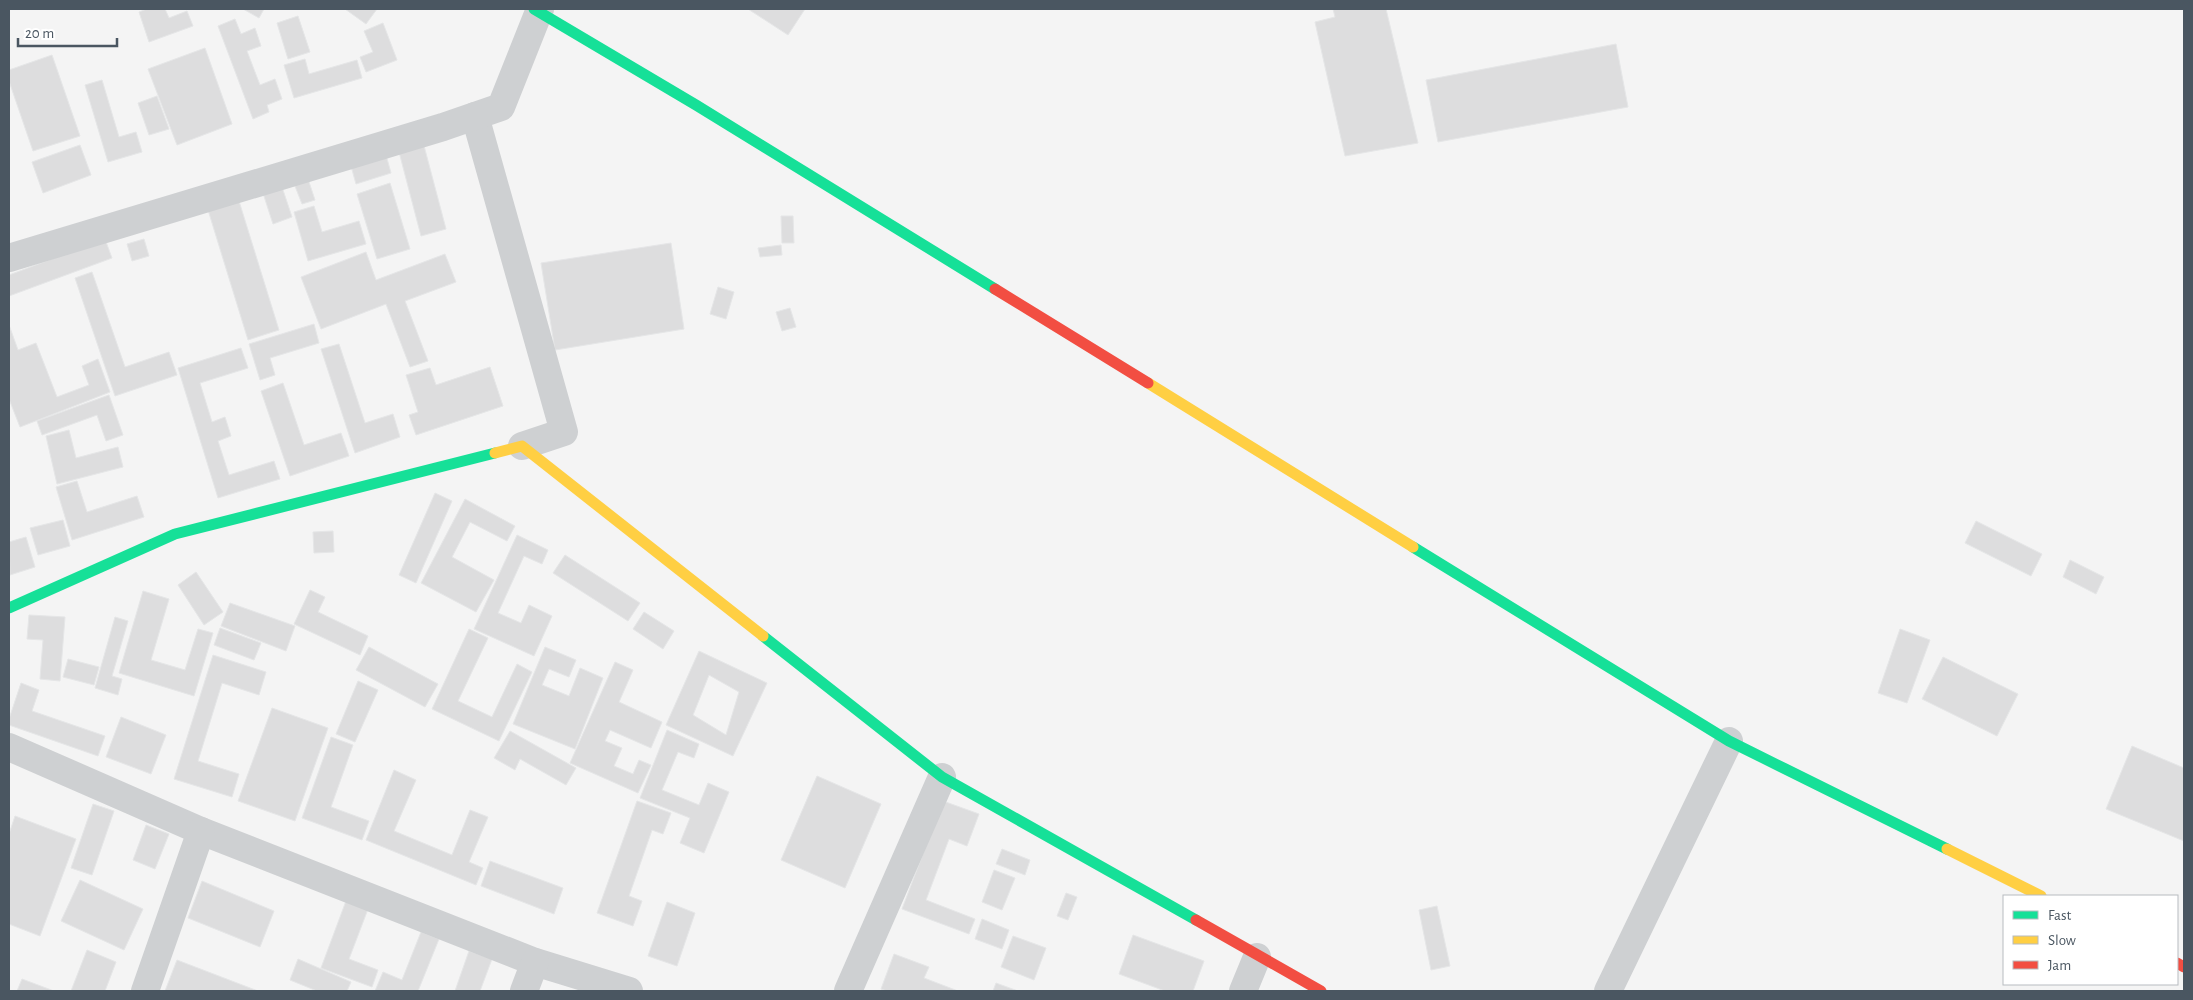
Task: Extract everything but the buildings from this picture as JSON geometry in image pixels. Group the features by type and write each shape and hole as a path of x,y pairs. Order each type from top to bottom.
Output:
{"main road":[{"path":"538,10 696,105 1729,741 2039,895"},
{"path":"9,608 175,534 522,446 942,777 1320,991"}],"street":[{"path":"9,258 501,107 538,10"},
{"path":"475,116 564,432 522,446"},
{"path":"1608,991 1729,741"},
{"path":"9,747 201,831 535,962 629,991"},
{"path":"848,991 942,777"},
{"path":"145,991 201,831"},
{"path":"1243,991 1257,957"},
{"path":"524,991 535,962"}],"traffic: fast":[{"path":"534,9 696,105 995,289"},
{"path":"9,608 175,534 495,453"},
{"path":"1413,547 1729,741 1947,849"},
{"path":"763,636 942,777 1196,920"}],"traffic: slow":[{"path":"1148,383 1413,547"},
{"path":"495,453 522,446 763,636"},
{"path":"1947,849 2039,895"}],"traffic: jam":[{"path":"995,289 1148,383"},
{"path":"1196,920 1321,991"},
{"path":"2178,964 2184,967"}]}
